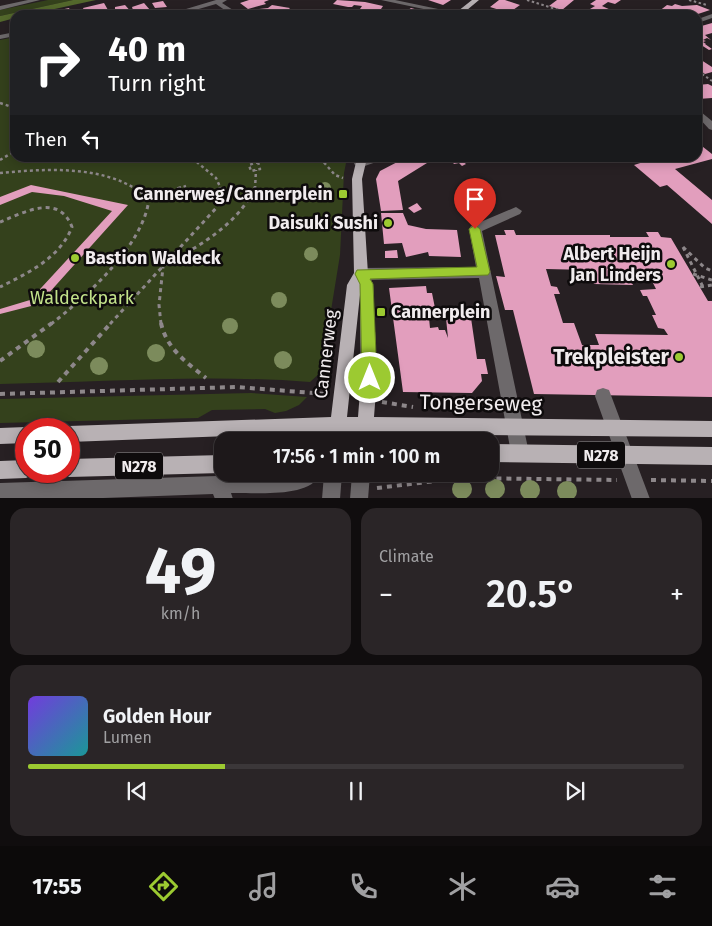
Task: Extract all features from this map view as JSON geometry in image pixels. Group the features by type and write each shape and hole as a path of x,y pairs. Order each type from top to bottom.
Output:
{"main road":[{"path":"464,10 476,0"},
{"name":"Cannerweg","path":"360,162 357,178 361,274 366,284 369,355 364,432"},
{"name":"Cannerweg","path":"337,432 354,285 361,274"},
{"name":"Tongerseweg","path":"385,432 514,426 712,429"},
{"name":"Tongerseweg","path":"80,434 214,433"},
{"path":"0,436 15,435"},
{"name":"N278","path":"499,453 712,456"},
{"name":"N278","path":"80,468 214,464"},
{"path":"0,470 15,469"}],"street":[{"path":"0,8 37,0"},
{"path":"384,0 440,10"},
{"path":"188,10 220,1 229,10"},
{"path":"702,118 712,127"},
{"path":"516,211 475,229 520,453"},
{"path":"361,274 484,272"},
{"path":"603,396 641,498"},
{"path":"193,485 214,466"},
{"path":"0,492 193,485 222,492 298,482"},
{"path":"331,498 332,482"},
{"path":"359,498 360,482"}],"path":[{"path":"527,0 559,10"},
{"path":"688,0 712,7"},
{"path":"58,382 215,210 222,197 222,185 218,179 197,162"},
{"path":"163,267 208,238 239,212 255,188 256,170 260,169 258,162"},
{"path":"324,162 335,174 345,178 357,178"},
{"path":"0,173 70,170 124,183 139,190 147,199 146,211 138,230 103,275 68,310 0,361"},
{"path":"147,199 186,186"},
{"path":"0,222 34,209 51,207 60,210 68,217 72,227 66,240 46,260 0,287"},
{"path":"712,271 705,268 682,248 701,287 712,285"},
{"path":"163,267 158,312 163,335 170,347 206,378"},
{"path":"693,274 712,280"},
{"path":"0,394 55,390 237,387 311,392"},
{"path":"389,402 412,407"},
{"path":"384,487 461,478 608,480"},
{"path":"657,480 712,481"}],"green space":[{"path":"48,0 73,0 27,10 10,10 10,14 0,16 0,10"},
{"name":"Waldeckpark","path":"10,38 10,162 346,162 340,255 321,372 310,382 233,379 155,379 0,384 0,40"},
{"path":"251,393 307,397 299,405 286,411 275,413 265,409 212,410 198,418 80,421 80,418 15,418 15,423 0,423 0,399"}],"shaded area":[{"path":"73,0 96,0 50,10 27,10"},
{"path":"10,14 10,19 0,22 0,16"}],"building":[{"path":"249,0 269,0 264,2 266,4 248,9 240,3"},
{"path":"337,0 365,2 383,6 381,9 385,10 362,10 360,9 362,6 354,5 348,7 333,4"},
{"path":"428,0 451,0 443,5"},
{"path":"499,0 520,5 513,10 500,10 490,7"},
{"path":"557,0 574,0 562,10 549,6"},
{"path":"596,0 621,0 615,4 608,2 602,6 611,10 593,10 590,9 595,6 590,4"},
{"path":"163,1 167,7 155,8 152,3"},
{"path":"104,3 108,10 84,10 83,8"},
{"path":"144,3 150,10 133,10 132,7"},
{"path":"675,4 682,6 697,5 710,10 702,13 702,10 661,10 667,5 672,6"},
{"path":"125,5 129,10 115,10 115,7"},
{"path":"272,5 290,8 288,10 258,10"},
{"path":"712,23 712,33 705,35 711,40 707,38 703,42 712,49 709,50 702,46 702,26"},
{"path":"702,61 712,67 712,72 705,74 702,72"},
{"path":"702,85 712,86 712,98 702,99"},
{"path":"702,146 712,154 712,159 702,162"},
{"path":"397,162 431,162 398,181 403,210 381,211 376,179 380,171"},
{"path":"452,162 464,162 466,164 462,166 459,163 454,164"},
{"path":"643,162 701,162 675,169 712,200 712,224 667,185 660,187 634,165"},
{"name":"Bastion Waldeck","path":"31,185 128,205 39,304 0,314 0,309 30,300 112,211 64,196 32,192 0,205 0,197"},
{"path":"417,203 422,209 414,213 408,208"},
{"path":"381,213 403,213 408,225 426,229 457,230 461,257 429,256 428,252 406,257 402,243 384,244"},
{"path":"504,230 514,230 516,235 610,235 610,237 649,237 646,232 658,232 661,237 671,238 708,301 712,301 712,397 534,394 513,310 505,310 496,276 505,277 495,235 506,235","holes":["546,269 588,270 594,284 633,285 626,271 647,271 656,289 640,290 643,296 647,296 656,315 652,315 658,328 664,329 668,335 595,334 599,345 582,345 574,323 563,323 554,294 560,294 557,287 551,286"]},
{"path":"397,250 398,258 385,258 385,251"},
{"path":"426,286 427,293 432,293 437,318 429,318 430,328 438,327 439,330 445,330 448,338 446,318 471,318 477,359 485,359 488,374 481,374 482,381 472,393 403,392 389,288"}],"place":[{"name":"Cannerweg/Cannerplein","path":"343,194"},
{"name":"Daisuki Sushi","path":"388,223"},
{"name":"Bastion Waldeck","path":"75,258"},
{"name":"Albert Heijn Jan Linders","path":"671,264"},
{"name":"Cannerplein","path":"381,312"},
{"name":"Trekpleister","path":"679,357"}],"route":[{"path":"370,378 366,284 361,274 484,272 475,229"}]}
